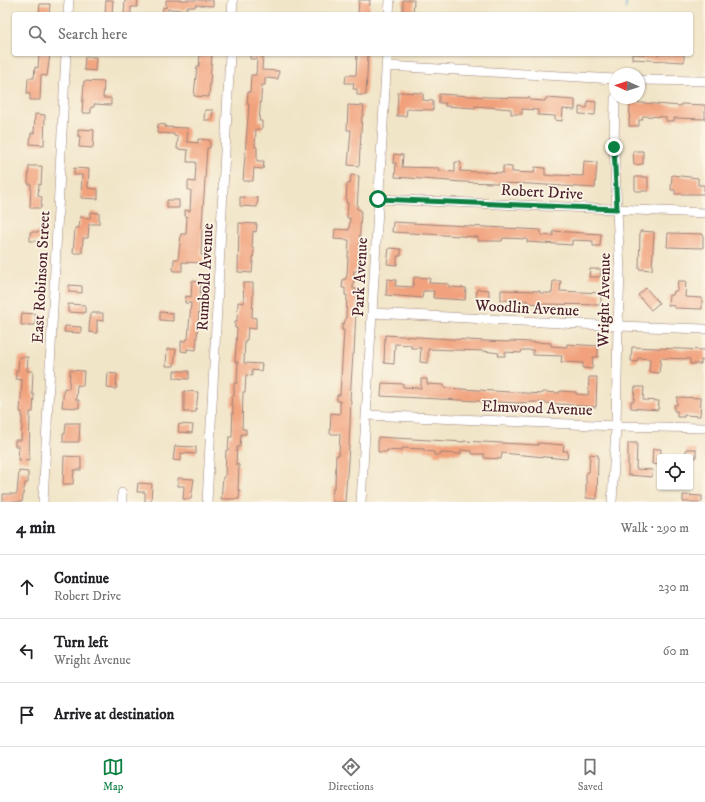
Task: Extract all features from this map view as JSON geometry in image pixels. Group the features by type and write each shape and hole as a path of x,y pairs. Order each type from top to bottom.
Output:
{"street":[{"path":"68,0 68,12"},
{"path":"232,12 233,0"},
{"path":"389,12 390,0"},
{"name":"East Robinson Street","path":"43,502 66,56"},
{"name":"Rumbold Avenue","path":"208,502 230,56"},
{"name":"Park Avenue","path":"361,502 387,56"},
{"path":"386,66 609,79"},
{"path":"645,80 705,81"},
{"name":"Wright Avenue","path":"612,502 616,426 620,272 614,147 615,104"},
{"name":"Robert Drive","path":"378,199 705,213"},
{"name":"Woodlin Avenue","path":"372,314 705,329"},
{"name":"Elmwood Avenue","path":"367,415 616,426 705,428"}],"building":[{"path":"106,0 113,0 112,12 105,12"},
{"path":"125,0 138,0 137,7 131,7 131,12 124,12"},
{"path":"166,0 213,0 213,6 195,5 195,7 187,7 186,10 168,9 168,12 162,12 163,7 166,8"},
{"path":"359,0 370,0 369,12 358,12"},
{"path":"403,0 414,0 413,12 403,12"},
{"path":"40,4 50,4 49,12 39,12"},
{"path":"39,56 50,56 47,76 41,75 40,100 30,100 30,94 27,94 28,78 34,78 35,67 38,68"},
{"path":"200,56 212,56 209,97 194,96 197,66 199,66"},
{"path":"250,56 263,56 262,70 279,71 278,79 265,78 265,85 262,85 259,121 262,121 262,129 256,129 255,147 257,147 257,161 264,161 263,169 254,168 253,181 243,181 249,104 247,104 248,92 250,92 251,75 256,75 257,59 250,59"},
{"path":"357,56 368,56 366,95 357,95 357,89 353,89 354,83 345,83 346,75 356,75"},
{"path":"632,56 684,56 684,62 632,59"},
{"path":"85,57 96,57 95,71 84,70"},
{"path":"84,81 104,82 103,98 111,98 111,105 94,104 94,107 91,107 91,113 82,113"},
{"path":"398,92 423,93 423,100 433,101 433,110 407,109 406,116 397,116"},
{"path":"439,94 530,98 530,100 545,101 546,98 575,100 575,110 563,109 562,121 555,120 555,116 538,115 538,110 522,109 522,114 511,114 511,109 475,106 475,108 445,106 446,103 439,103"},
{"path":"588,101 596,102 595,115 579,114 579,107 587,108"},
{"path":"645,103 681,106 681,104 705,105 705,119 674,118 674,121 666,121 666,117 643,116 642,120 639,120 639,126 629,126 630,104"},
{"path":"348,105 364,106 359,166 348,165 351,130 347,130"},
{"path":"205,110 213,110 212,120 204,120"},
{"path":"35,114 45,115 44,145 30,144 31,133 34,133"},
{"path":"158,124 166,125 165,127 188,128 187,142 198,143 198,139 210,140 210,148 207,148 202,226 201,255 204,255 204,263 182,262 182,271 173,271 174,259 178,259 181,234 186,234 187,216 185,216 185,210 190,211 191,190 188,190 188,181 195,182 196,162 187,162 188,150 177,149 178,137 174,136 174,134 157,133"},
{"path":"78,129 94,130 93,148 79,147 80,136 78,136"},
{"path":"633,151 643,151 643,164 634,165"},
{"path":"394,154 403,155 402,167 440,168 439,171 455,172 455,162 461,162 460,171 503,173 503,166 512,167 512,172 534,173 535,167 545,168 545,175 555,176 583,176 584,161 597,162 595,188 462,182 395,177 396,163 393,163"},
{"path":"29,166 42,166 41,185 39,184 38,196 42,197 41,208 30,208 31,184 28,184"},
{"path":"74,168 89,169 88,188 98,189 98,199 81,198 82,175 74,175"},
{"path":"351,175 359,176 357,209 361,210 358,271 354,271 353,289 357,289 350,400 349,447 345,502 332,502 333,487 335,487 336,455 339,455 340,434 330,434 331,413 340,414 340,401 337,401 337,395 340,395 344,330 342,330 342,324 344,324 346,317 347,295 345,295 345,288 342,288 343,279 346,279 347,274 349,240 334,239 335,229 349,230 350,218 347,218 348,203 346,203 347,184 350,184"},
{"path":"672,175 698,178 698,185 704,185 704,194 675,194 675,190 671,190"},
{"path":"635,177 648,177 648,191 635,191"},
{"path":"240,197 258,198 257,207 240,206"},
{"path":"167,200 179,200 179,208 167,208"},
{"path":"91,212 99,213 99,224 89,224 88,238 83,238 82,253 73,253 75,228 79,228 80,217 90,218"},
{"path":"393,222 541,230 541,235 553,236 553,231 601,234 600,246 593,246 593,241 572,240 572,245 527,242 527,239 503,238 502,241 478,241 478,237 392,232"},
{"path":"239,223 257,224 256,232 253,231 252,248 254,249 252,273 238,272"},
{"path":"640,231 654,232 652,270 639,269"},
{"path":"30,232 46,232 45,241 30,241"},
{"path":"668,233 703,234 703,248 667,247"},
{"path":"389,248 401,249 401,256 397,256 397,265 387,264"},
{"path":"590,269 601,269 600,277 589,277"},
{"path":"414,277 430,278 429,283 449,284 449,287 466,288 465,300 433,298 434,291 423,291 422,298 386,295 387,279 396,280 395,286 413,287"},
{"path":"192,281 201,282 196,350 187,349 187,352 181,351 181,341 186,341 186,339 188,339 191,303 185,303 186,296 191,297"},
{"path":"553,281 561,281 560,291 601,293 601,305 544,304 528,303 528,301 501,300 501,290 540,291 540,293 552,293"},
{"path":"678,281 686,281 685,297 702,298 702,309 674,308 674,306 668,305 669,295 673,295 674,291 677,291"},
{"path":"243,283 253,283 252,317 256,318 256,329 248,328 247,340 245,340 244,363 262,364 261,371 252,370 252,376 246,375 245,392 243,392 242,429 246,429 246,434 241,434 240,447 237,447 236,464 239,465 239,499 221,499 223,477 225,477 226,450 228,450 229,437 232,437 233,405 231,405 232,396 234,396 234,383 237,383 238,362 235,362 237,328 235,328 235,321 237,321 238,302 244,303"},
{"path":"69,285 82,286 82,293 69,292"},
{"path":"646,288 659,303 651,310 638,295"},
{"path":"477,289 489,290 489,300 476,299"},
{"path":"68,304 85,305 85,313 68,312"},
{"path":"160,312 173,313 173,321 160,320"},
{"path":"22,313 36,314 35,325 21,325"},
{"path":"90,313 103,313 103,321 97,320 97,333 89,332"},
{"path":"65,326 81,327 81,333 64,332"},
{"path":"385,335 551,343 551,346 567,347 567,344 598,346 598,357 593,357 592,369 583,368 583,363 561,362 562,356 533,355 533,350 522,350 521,353 505,352 505,356 498,356 499,353 484,351 428,349 428,363 420,362 421,348 411,348 411,345 395,344 394,364 384,363"},
{"path":"632,347 705,350 705,361 701,360 701,364 690,364 690,359 661,358 659,373 649,372 650,359 638,358 637,362 631,361"},
{"path":"167,349 176,349 174,366 166,366"},
{"path":"19,357 28,357 27,371 33,371 32,394 34,394 33,412 30,412 29,461 18,460 19,446 15,446 15,440 21,440 22,425 22,412 20,412 22,380 16,379 16,370 18,371"},
{"path":"70,370 84,371 83,386 77,385 76,400 79,400 79,408 62,407 64,388 69,389"},
{"path":"174,371 189,371 189,379 174,378"},
{"path":"108,373 117,374 116,389 107,388"},
{"path":"589,377 597,377 596,407 534,402 518,403 381,396 382,383 403,384 403,387 421,388 421,379 427,379 427,384 444,385 444,388 541,394 542,392 559,393 560,391 576,392 576,394 588,395"},
{"path":"635,387 644,387 643,400 659,401 658,410 631,408 631,401 634,401"},
{"path":"184,391 198,392 196,412 184,412"},
{"path":"677,397 701,398 700,416 684,415 684,417 677,417 677,411 674,411 674,405 677,405"},
{"path":"66,423 80,423 79,442 63,442 63,433 65,434"},
{"path":"179,424 193,425 192,433 178,432"},
{"path":"378,437 538,445 538,443 564,445 563,451 568,451 567,459 502,453 501,459 484,458 484,454 472,454 472,451 461,450 461,454 441,453 441,455 434,455 434,452 424,451 424,449 402,448 402,451 387,450 387,452 378,452"},
{"path":"628,443 637,443 636,469 653,470 652,477 628,475"},
{"path":"175,446 196,447 196,454 181,453 181,461 173,460"},
{"path":"653,449 661,449 661,454 657,454 657,465 652,464"},
{"path":"686,449 696,449 696,458 693,458 693,454 686,454"},
{"path":"590,454 598,455 597,499 586,498 586,472 589,472"},
{"path":"64,456 81,457 81,470 74,470 73,484 63,484"},
{"path":"19,471 28,472 28,483 25,483 22,502 3,502 3,494 17,494"},
{"path":"178,478 194,479 191,499 183,499 184,486 178,486"},
{"path":"138,483 152,484 151,502 145,502 145,492 137,492"},
{"path":"683,495 702,496 702,502 683,502"}],"waterway":[{"path":"626,0 626,8"}],"route":[{"path":"378,199 617,209 614,147"}]}
